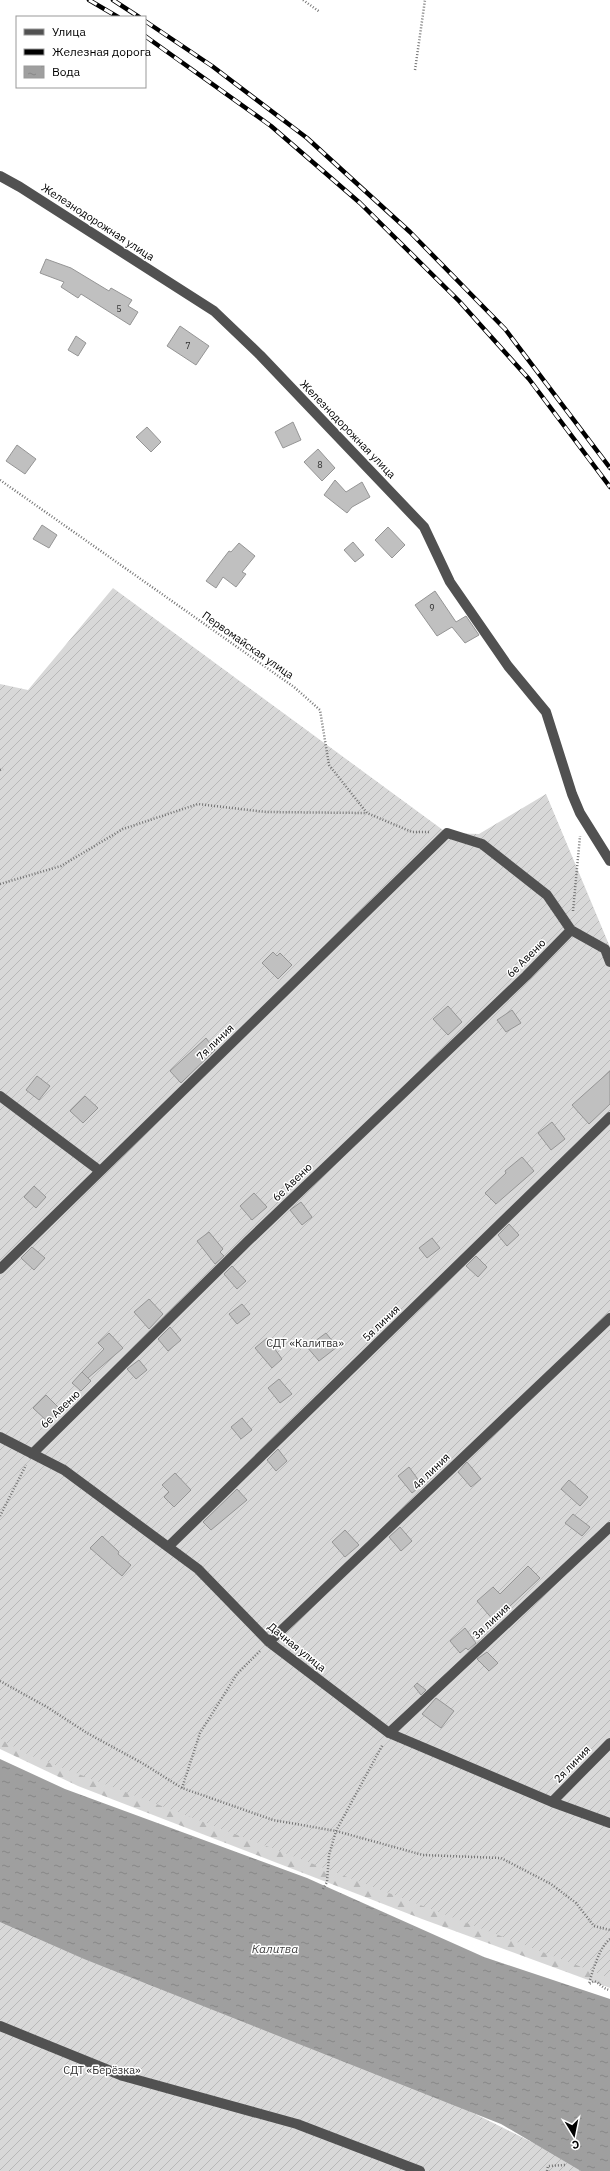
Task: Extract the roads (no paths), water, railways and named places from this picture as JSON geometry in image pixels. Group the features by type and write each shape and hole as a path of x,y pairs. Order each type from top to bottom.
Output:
{"street":[{"name":"Железнодорожная улица","path":"0,176 20,187 214,311 260,355 424,527 450,582 508,666 546,712 572,794 582,816 610,861"},
{"name":"7я линия","path":"0,1269 447,833 482,844 547,895 571,930"},
{"path":"571,930 605,949 610,962"},
{"name":"6е Авеню","path":"32,1454 243,1246 526,976 571,930"},
{"path":"0,1096 100,1170"},
{"name":"5я линия","path":"168,1547 610,1117"},
{"name":"4я линия","path":"269,1642 610,1318"},
{"name":"Дачная улица","path":"0,1437 64,1470 198,1569 269,1642 389,1733 552,1802 610,1823"},
{"name":"3я линия","path":"389,1733 610,1527"},
{"name":"2я линия","path":"552,1802 610,1743"},
{"path":"0,2026 123,2076 297,2124 420,2171"}],"water":[{"name":"Калитва","path":"0,1759 65,1789 307,1878 484,1957 610,1999 610,2171 581,2171 501,2124 84,1959 0,1922"}],"railway":[{"path":"89,0 116,16"},
{"path":"113,0 137,16"},
{"path":"146,22 212,66 307,138 410,232 505,329 610,468"},
{"path":"146,37 271,126 360,203 459,301 529,379 610,487"}],"park label":[{"name":"СДТ «Калитва»","path":"305,1343"},
{"name":"СДТ «Берёзка»","path":"102,2070"}]}
